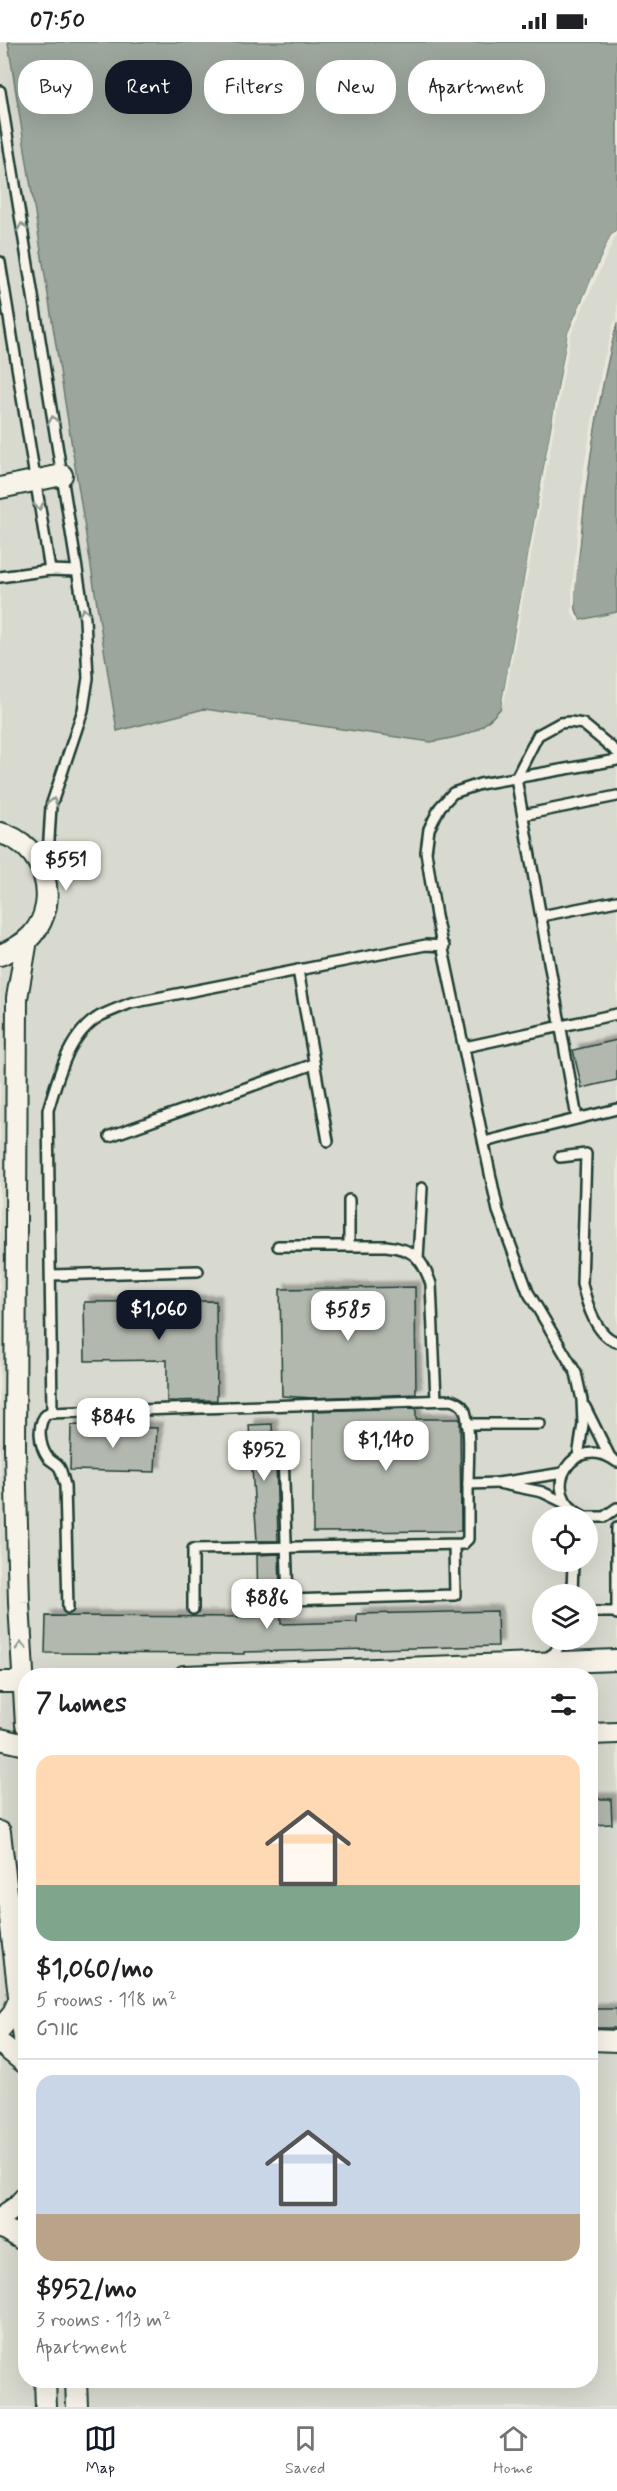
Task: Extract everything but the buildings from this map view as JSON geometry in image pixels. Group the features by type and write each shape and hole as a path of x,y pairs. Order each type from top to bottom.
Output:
{"street":[{"path":"0,488 62,475"},
{"path":"0,833 26,846 39,862 46,881 47,900 42,919 27,940 17,948 0,955"},
{"path":"23,1668 15,1449 17,998 27,940"},
{"path":"374,1668 617,1660"},
{"path":"0,1682 18,1682"},
{"path":"598,1734 617,1733"},
{"path":"0,1739 18,1743"},
{"path":"0,1832 18,1991"},
{"path":"0,2029 12,2015 18,2002"},
{"path":"598,2040 617,2041"},
{"path":"0,2043 18,2058"},
{"path":"0,2218 18,2205"},
{"path":"0,2228 18,2237"},
{"path":"45,2388 46,2407"},
{"path":"76,2388 77,2407"}],"lane":[{"path":"0,91 85,619 88,678 83,710 51,806 46,881"},
{"path":"0,262 50,570"},
{"path":"0,577 50,570 77,571"},
{"path":"577,1118 516,778 537,735 560,723 583,724 617,752"},
{"path":"578,1457 583,1424 582,1400 576,1373 528,1292 498,1210 436,916 426,852 429,829 440,807 453,793 480,784 617,760"},
{"path":"523,815 617,796"},
{"path":"541,916 617,901"},
{"path":"52,1413 48,1110 60,1070 74,1041 98,1017 131,1003 426,945 444,946"},
{"path":"298,970 328,1141"},
{"path":"465,1047 617,1014"},
{"path":"110,1136 314,1064"},
{"path":"484,1142 617,1109"},
{"path":"560,1157 586,1154 582,1284 596,1322 606,1338 617,1342"},
{"path":"418,1259 422,1188"},
{"path":"349,1200 349,1245"},
{"path":"278,1246 349,1245 404,1248 418,1259 426,1269 431,1284 436,1400"},
{"path":"51,1275 198,1271"},
{"path":"68,1608 65,1485 60,1468 48,1459 42,1448 40,1425 43,1417 52,1413 436,1400 451,1400 459,1403 464,1410 467,1424 468,1539 463,1544 193,1549 193,1609"},
{"path":"582,1400 613,1460"},
{"path":"467,1424 540,1424"},
{"path":"283,1453 288,1600 455,1595 454,1545"},
{"path":"567,1504 561,1484 563,1473 569,1463 588,1453 599,1453 613,1460"},
{"path":"468,1484 498,1483 563,1473"},
{"path":"498,1483 542,1492 567,1504"},
{"path":"598,1517 604,1517 617,1508"},
{"path":"598,1612 616,1613 617,1528"},
{"path":"541,1661 556,1650"}],"shaded area":[{"path":"0,42 8,42 117,731 204,709 431,742 501,708 568,333 617,229 617,323 605,367 586,474 575,591 580,620 617,612 617,2407 0,2407"},
{"path":"8,42 617,42 617,229 610,237 568,333 501,708 485,724 462,736 431,742 204,709 117,731 19,114 93,114 93,60 18,60 18,105"},
{"path":"617,323 617,612 580,620 574,594 586,490 599,406"}],"pier":[{"path":"617,229 571,334 505,699 501,708 568,333 610,237"},
{"path":"617,320 605,367 586,474 575,591 575,611 580,620 577,622 572,612 572,591 583,473 602,367 614,322"}]}
